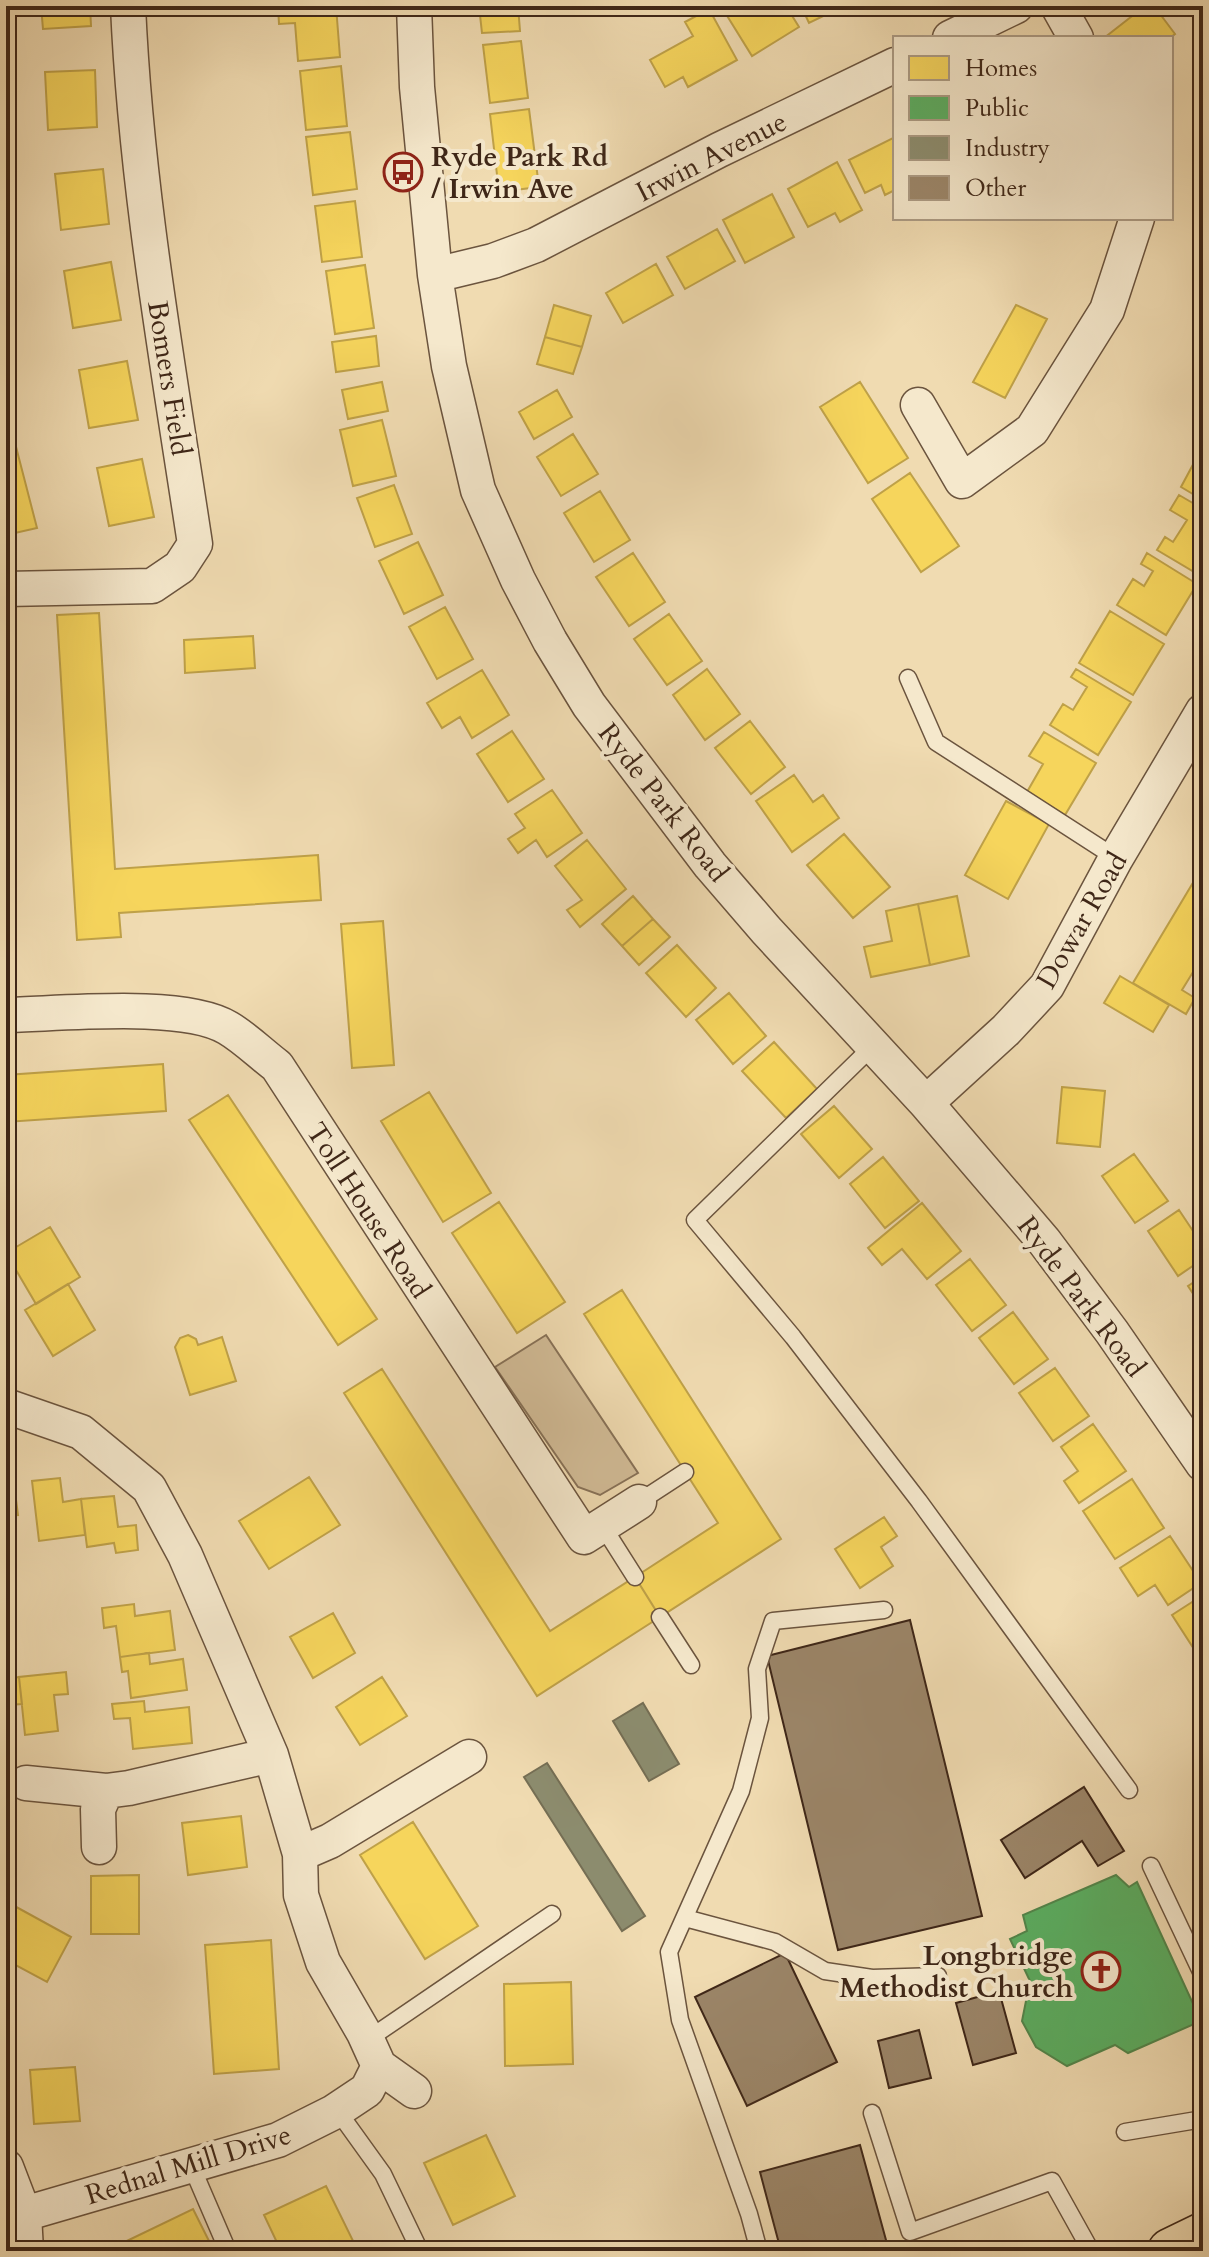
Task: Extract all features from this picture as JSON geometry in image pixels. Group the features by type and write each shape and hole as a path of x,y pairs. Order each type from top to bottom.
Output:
{"highway":[{"path":"1170,2251 1203,2235"}],"street":[{"name":"Bomers Field","path":"6,589 152,586 180,567 195,544 146,224 128,6"},
{"name":"Ryde Park Road","path":"414,6 417,87 435,275 449,366 478,490 518,580 550,641 597,716 710,865 926,1103 1044,1241 1112,1332 1203,1464"},
{"path":"954,36 1016,6"},
{"path":"1058,6 1075,36"},
{"name":"Irwin Avenue","path":"435,275 493,261 536,245 719,150 893,66"},
{"path":"918,405 962,481 1032,430 1107,310 1136,220"},
{"name":"Dowar Road","path":"926,1103 1006,1030 1047,986 1116,858 1203,711"},
{"name":"Toll House Road","path":"6,1015 157,1012 192,1015 226,1026 277,1066 584,1537 602,1525"},
{"path":"6,1406 81,1432 149,1488 185,1555 271,1755 300,1854 301,1895 323,1962 373,2053 414,2091"},
{"path":"602,1525 639,1502"},
{"path":"26,1783 106,1791 271,1755"},
{"path":"300,1854 330,1841 469,1757"},
{"path":"99,1847 98,1809 106,1791"},
{"name":"Rednal Mill Drive","path":"24,2214 278,2140 337,2110 367,2090 373,2053"},
{"path":"6,2167 24,2214 26,2251"}],"lane":[{"path":"908,678 936,742 1116,858"},
{"path":"874,1045 695,1220 793,1337 919,1501 1129,1790"},
{"path":"639,1502 685,1472"},
{"path":"602,1525 635,1577"},
{"path":"759,2251 749,2214 680,2020 669,1952 741,1791 760,1718 757,1669 773,1621 884,1610"},
{"path":"660,1617 691,1665"},
{"path":"1151,1866 1203,1976"},
{"path":"373,2053 552,1914"},
{"path":"685,1918 775,1942 825,1971 872,1978 938,1976"},
{"path":"337,2110 383,2174 420,2251"},
{"path":"872,2113 910,2232 1052,2181 1091,2251"},
{"path":"1125,2132 1203,2119"},
{"path":"191,2165 228,2251"}],"shaded area":[{"path":"546,1335 638,1473 600,1495 578,1487 495,1367"}],"building: Homes":[{"path":"41,6 90,6 91,26 43,29"},
{"path":"278,6 336,6 340,57 298,61 295,23 279,24"},
{"path":"479,6 518,6 520,31 482,33"},
{"path":"721,6 786,6 799,27 752,56"},
{"path":"801,6 844,6 809,23"},
{"path":"1145,6 1154,6 1175,34 1172,36 1107,36"},
{"path":"709,9 737,60 688,87 683,77 665,87 650,60 693,36 685,22"},
{"path":"521,41 528,98 490,103 483,45"},
{"path":"341,66 347,126 306,130 300,71"},
{"path":"95,70 97,127 48,130 45,72"},
{"path":"529,109 539,187 499,192 490,114"},
{"path":"350,132 357,189 313,195 306,137"},
{"path":"893,138 893,191 885,195 881,185 865,193 849,160"},
{"path":"837,162 862,210 840,222 835,213 808,227 788,189"},
{"path":"103,169 109,224 61,230 55,174"},
{"path":"772,194 794,237 745,263 723,220"},
{"path":"355,201 362,257 322,262 315,206"},
{"path":"717,229 735,261 685,289 667,257"},
{"path":"111,262 121,320 73,328 64,271"},
{"path":"656,264 673,295 623,323 606,293"},
{"path":"365,265 374,328 335,334 326,271"},
{"path":"554,305 591,316 582,347 545,337"},
{"path":"1016,305 1047,319 1005,398 973,382"},
{"path":"376,336 379,366 336,372 332,342"},
{"path":"545,337 582,347 573,374 537,364"},
{"path":"127,361 138,420 89,428 79,370"},
{"path":"382,382 388,411 348,419 342,390"},
{"path":"860,382 908,458 868,483 820,407"},
{"path":"557,390 572,417 534,439 519,412"},
{"path":"382,420 396,476 353,486 340,430"},
{"path":"573,434 598,474 561,496 537,457"},
{"path":"14,439 37,528 6,535 6,441"},
{"path":"142,459 154,517 109,526 97,468"},
{"path":"1196,459 1203,463 1203,500 1181,487"},
{"path":"910,473 959,546 921,572 872,499"},
{"path":"394,485 412,534 375,547 357,498"},
{"path":"600,491 630,540 594,562 564,513"},
{"path":"1179,495 1203,509 1201,576 1157,550 1165,537 1173,542 1187,520 1170,510"},
{"path":"418,542 443,595 404,614 379,561"},
{"path":"633,553 665,602 629,626 596,577"},
{"path":"1147,553 1197,584 1166,635 1117,605 1133,579 1144,586 1153,571 1141,564"},
{"path":"445,607 473,659 437,679 409,627"},
{"path":"1110,611 1164,644 1133,695 1079,663"},
{"path":"99,613 115,869 318,855 321,900 119,913 121,937 77,940 57,615"},
{"path":"669,614 702,661 667,685 634,639"},
{"path":"253,636 255,668 185,673 184,640"},
{"path":"707,669 740,714 705,740 673,695"},
{"path":"1076,669 1131,702 1098,755 1050,725 1063,704 1073,710 1087,687 1071,677"},
{"path":"482,670 509,715 472,738 460,717 442,728 427,703"},
{"path":"750,721 785,767 751,794 715,748"},
{"path":"512,731 544,779 508,802 477,754"},
{"path":"1044,732 1096,763 1065,815 1027,792 1043,764 1029,756"},
{"path":"794,775 813,802 823,795 839,818 792,852 756,801"},
{"path":"552,790 582,833 547,857 536,840 518,853 508,839 525,828 515,814"},
{"path":"1006,801 1049,824 1008,899 965,875"},
{"path":"844,834 890,887 853,918 807,865"},
{"path":"587,840 626,889 580,927 567,910 582,900 555,866"},
{"path":"1200,871 1203,872 1203,978 1193,972 1182,990 1195,998 1186,1014 1133,983"},
{"path":"633,896 653,919 622,946 602,924"},
{"path":"957,896 969,956 930,965 918,904"},
{"path":"918,904 930,965 871,977 864,947 892,941 886,911"},
{"path":"653,919 670,937 639,965 622,946"},
{"path":"383,921 394,1065 352,1068 341,924"},
{"path":"677,945 716,988 686,1017 646,973"},
{"path":"1120,976 1169,1005 1153,1032 1104,1003"},
{"path":"729,993 766,1036 733,1064 696,1020"},
{"path":"774,1042 817,1089 786,1118 742,1071"},
{"path":"163,1064 166,1111 6,1122 6,1075"},
{"path":"1062,1087 1105,1091 1100,1147 1057,1143"},
{"path":"429,1092 491,1193 443,1222 381,1121"},
{"path":"228,1095 377,1319 338,1345 189,1120"},
{"path":"834,1106 872,1149 839,1178 801,1134"},
{"path":"1134,1154 1168,1201 1135,1223 1102,1176"},
{"path":"883,1157 919,1201 885,1228 850,1184"},
{"path":"499,1202 565,1302 517,1333 452,1233"},
{"path":"922,1203 961,1251 927,1279 902,1249 882,1265 868,1248"},
{"path":"1179,1210 1203,1246 1203,1259 1178,1276 1148,1231"},
{"path":"50,1227 80,1277 36,1304 6,1253"},
{"path":"970,1259 1006,1305 972,1331 936,1285"},
{"path":"1203,1276 1203,1309 1188,1286"},
{"path":"68,1284 95,1330 53,1356 25,1310"},
{"path":"622,1290 781,1539 660,1617 635,1577 718,1523 584,1314"},
{"path":"1013,1312 1048,1359 1014,1384 979,1338"},
{"path":"188,1335 196,1339 198,1345 222,1337 236,1381 190,1395 175,1347 180,1338"},
{"path":"1055,1368 1089,1416 1053,1441 1019,1393"},
{"path":"382,1369 550,1631 635,1577 660,1617 537,1696 344,1393"},
{"path":"1093,1424 1126,1471 1079,1503 1064,1481 1078,1471 1061,1447"},
{"path":"6,1460 11,1460 18,1515 6,1516"},
{"path":"309,1477 340,1525 269,1569 239,1521"},
{"path":"60,1478 63,1502 81,1499 85,1535 39,1541 32,1481"},
{"path":"1132,1479 1164,1528 1115,1559 1083,1511"},
{"path":"114,1496 118,1527 136,1525 138,1550 116,1553 114,1543 87,1547 81,1499"},
{"path":"884,1517 897,1536 881,1547 893,1566 860,1588 835,1549"},
{"path":"1170,1536 1201,1583 1168,1605 1155,1585 1138,1596 1120,1568"},
{"path":"1203,1595 1203,1663 1172,1615"},
{"path":"134,1604 135,1616 170,1611 175,1650 120,1657 116,1626 104,1628 102,1608"},
{"path":"333,1613 355,1653 313,1678 290,1637"},
{"path":"149,1653 150,1664 183,1659 187,1690 131,1698 128,1671 122,1672 120,1657"},
{"path":"66,1672 68,1694 54,1695 58,1731 25,1735 19,1677"},
{"path":"19,1677 22,1704 8,1705 10,1734 6,1735 6,1678"},
{"path":"382,1677 407,1716 360,1745 336,1707"},
{"path":"144,1701 145,1712 189,1707 192,1743 133,1749 130,1718 114,1719 112,1704"},
{"path":"241,1816 247,1867 188,1875 182,1823"},
{"path":"413,1822 478,1926 425,1959 360,1855"},
{"path":"139,1875 139,1934 91,1934 91,1876"},
{"path":"9,1903 71,1937 47,1982 6,1960 6,1908"},
{"path":"271,1940 279,2069 214,2074 205,1945"},
{"path":"571,1982 573,2064 505,2066 504,1984"},
{"path":"75,2067 80,2121 34,2124 30,2070"},
{"path":"486,2135 515,2196 453,2225 424,2163"},
{"path":"326,2186 357,2249 281,2251 264,2215"},
{"path":"193,2209 214,2251 106,2251"}],"building: Public":[{"name":"Longbridge Methodist Church","path":"1116,1875 1129,1887 1137,1882 1201,2021 1128,2053 1115,2045 1067,2066 1036,2047 1022,2021 1030,1981 1010,1939 1027,1931 1023,1915"}],"building: Industry":[{"path":"643,1703 679,1764 649,1781 613,1721"},
{"path":"547,1763 645,1916 622,1931 524,1777"}],"building: Other":[{"path":"910,1620 982,1916 838,1950 767,1656"},
{"path":"1084,1787 1124,1851 1098,1866 1082,1841 1025,1878 1001,1840"},
{"path":"785,1953 837,2062 747,2106 695,1997"},
{"path":"999,1991 1016,2053 973,2065 956,2003"},
{"path":"919,2030 931,2078 889,2088 878,2041"},
{"path":"860,2145 889,2251 781,2251 760,2172"}],"place":[{"name":"Ryde Park Rd / Irwin Ave","path":"403,172"},
{"name":"Longbridge Methodist Church","path":"1101,1971"}]}
